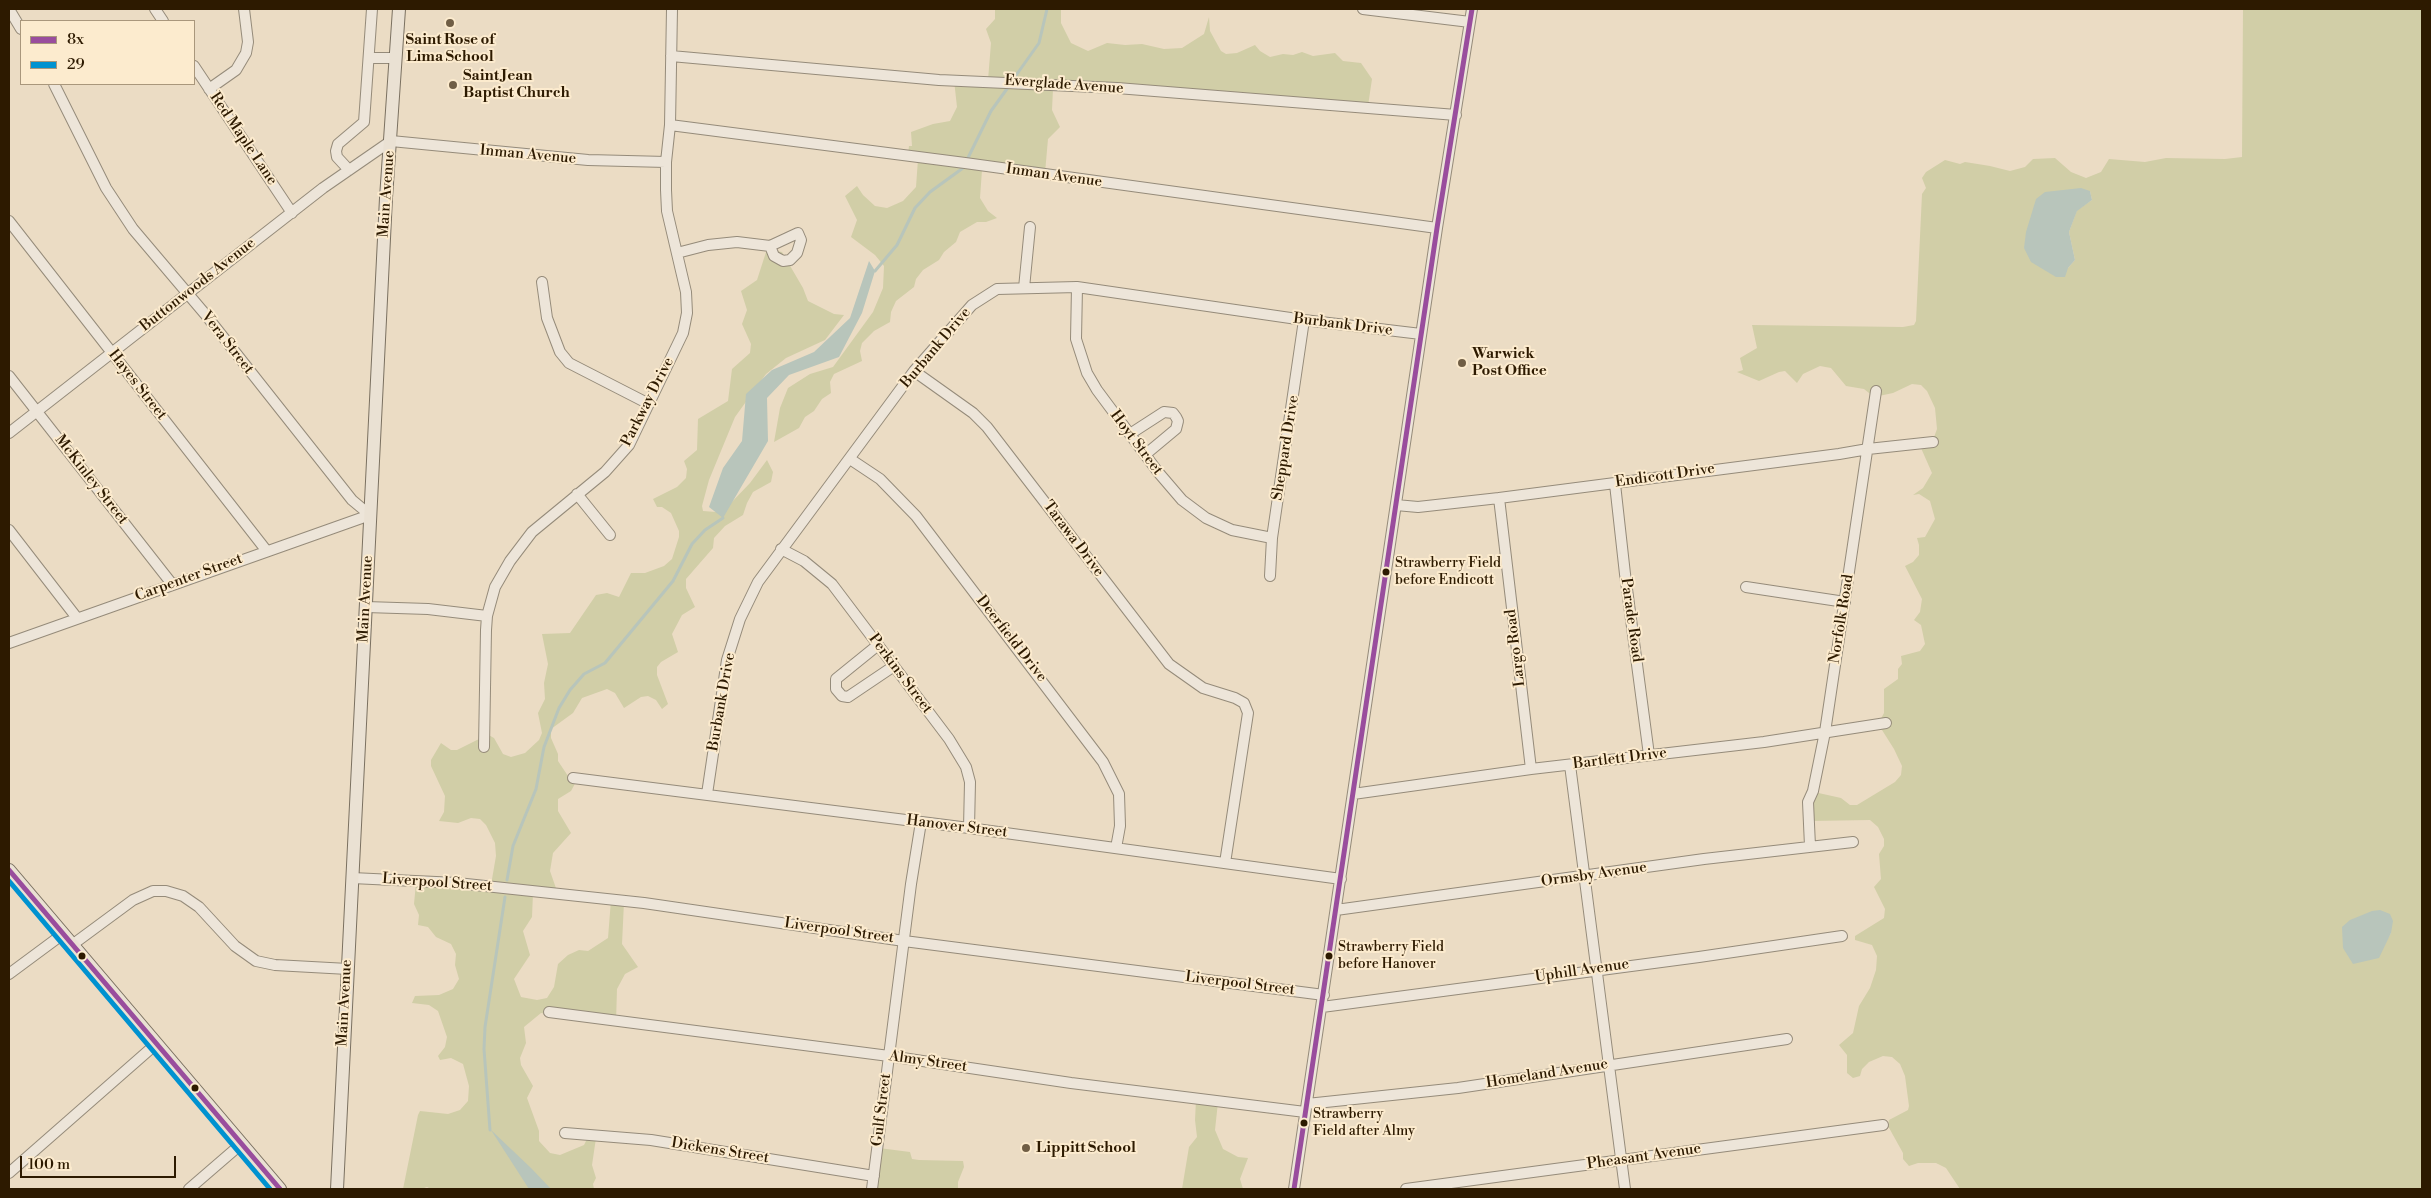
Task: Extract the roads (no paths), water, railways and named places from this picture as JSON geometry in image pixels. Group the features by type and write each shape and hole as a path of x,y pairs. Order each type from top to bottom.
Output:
{"main road":[{"name":"Main Avenue","path":"337,1189 370,515 399,9"},
{"path":"9,870 240,1145 280,1189"}],"street":[{"path":"9,9 20,27"},
{"path":"155,9 163,20"},
{"path":"209,89 227,78 242,63 248,42 244,9"},
{"path":"349,170 337,157 336,150 338,144 364,122 372,9"},
{"name":"Parkway Drive","path":"484,747 488,616 495,587 522,544 532,532 605,472 629,445 683,333 686,292 667,211 666,162 670,125 672,9"},
{"path":"1363,9 1470,22"},
{"path":"1294,1189 1421,334 1472,9"},
{"name":"Everglade Avenue","path":"671,56 939,80 1118,88 1456,115"},
{"path":"369,58 396,58"},
{"name":"Red Maple Lane","path":"195,68 292,213"},
{"name":"Vera Street","path":"55,85 113,201 133,229 188,293 352,500 370,515"},
{"name":"Inman Avenue","path":"670,125 973,164 1437,228"},
{"name":"Inman Avenue","path":"390,141 588,160 666,162"},
{"name":"Buttonwoods Avenue","path":"9,433 292,213 390,141"},
{"name":"Hayes Street","path":"9,221 266,550"},
{"path":"1024,288 1030,227"},
{"path":"677,253 726,242 770,246"},
{"path":"542,282 547,318 560,352 569,363 649,404"},
{"name":"Burbank Drive","path":"707,794 727,660 732,640 753,590 781,549 914,372 972,305 997,289 1077,287 1304,320 1421,334"},
{"name":"Hoyt Street","path":"1077,287 1076,339 1082,362 1097,390 1130,434 1182,500 1206,518 1232,530 1272,538"},
{"name":"Sheppard Drive","path":"1270,576 1272,538 1304,320"},
{"name":"Tarawa Drive","path":"914,372 974,413 987,427 1169,664 1203,688 1235,698 1244,703 1248,713 1225,863"},
{"name":"McKinley Street","path":"9,376 172,584"},
{"name":"Norfolk Road","path":"1810,846 1808,802 1813,791 1825,732 1876,391"},
{"path":"1130,434 1164,412 1173,413 1176,416 1178,421 1176,429 1146,454"},
{"name":"Endicott Drive","path":"1396,505 1418,506 1499,498 1615,484 1868,448 1933,442"},
{"name":"Deerfield Drive","path":"850,459 880,479 916,516 1103,762 1119,794 1120,826 1116,848"},
{"name":"Parade Road","path":"1615,484 1649,755"},
{"path":"577,494 610,535"},
{"name":"Largo Road","path":"1499,498 1530,769"},
{"name":"Carpenter Street","path":"9,643 266,550 370,515"},
{"path":"9,530 77,618"},
{"name":"Perkins Street","path":"781,549 823,575 843,598 943,731 966,767 970,785 968,828"},
{"path":"1746,587 1845,602"},
{"path":"366,607 428,608 488,616"},
{"path":"878,645 836,679 836,689 842,696 848,697 894,666"},
{"name":"Bartlett Drive","path":"1353,794 1886,723"},
{"path":"1570,765 1626,1189"},
{"name":"Hanover Street","path":"573,778 968,828 1341,879"},
{"name":"Gulf Street","path":"872,1189 904,941 922,822"},
{"name":"Ormsby Avenue","path":"1336,910 1810,846 1853,842"},
{"name":"Liverpool Street","path":"352,878 457,883 644,903 904,941 1324,995"},
{"path":"72,945 133,900 153,891 166,891 183,896 199,907 235,946 256,961 275,965 348,969"},
{"path":"9,974 64,934"},
{"name":"Uphill Avenue","path":"1322,1007 1842,936"},
{"name":"Almy Street","path":"550,1012 889,1056 1071,1083 1306,1108"},
{"name":"Homeland Avenue","path":"1306,1108 1458,1088 1787,1039"},
{"path":"9,1173 156,1044"},
{"name":"Pheasant Avenue","path":"1406,1189 1883,1125"},
{"name":"Dickens Street","path":"565,1133 652,1140 874,1176"},
{"path":"189,1189 240,1145"}],"waterway":[{"path":"1012,81 1039,43 1047,9"},
{"path":"875,271 897,245 915,208 930,192 963,168 991,111 1009,86"},
{"path":"507,880 513,846 536,789 544,747 559,708 570,690 584,674 605,663 673,581 692,544 705,530 723,518"},
{"path":"490,1130 484,1049 485,1027 505,897"}],"place":[{"name":"Saint Rose of Lima School","path":"450,23"},
{"name":"Saint Jean Baptist Church","path":"453,85"},
{"name":"Warwick Post Office","path":"1462,363"},
{"name":"Strawberry Field before Endicott","path":"1386,572"},
{"name":"Strawberry Field before Hanover","path":"1329,956"},
{"name":"Strawberry Field after Almy","path":"1304,1123"},
{"name":"Lippitt School","path":"1026,1148"}]}
